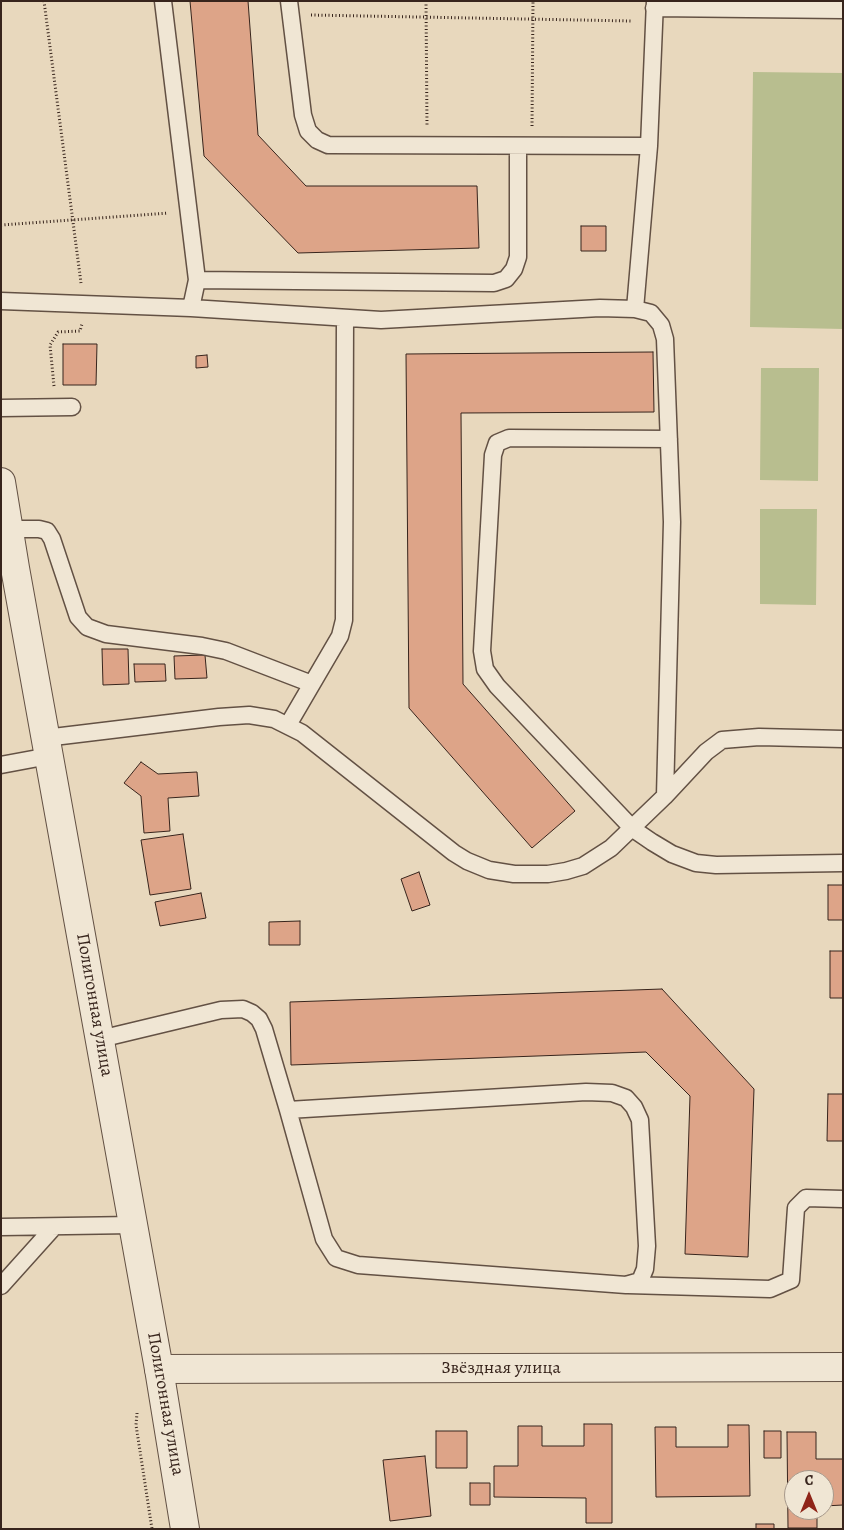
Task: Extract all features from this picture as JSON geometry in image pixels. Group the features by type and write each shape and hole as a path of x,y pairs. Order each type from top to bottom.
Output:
{"street":[{"name":"Полигонная улица","path":"1,482 186,1529"},
{"name":"Звёздная улица","path":"159,1370 843,1367"}],"lane":[{"path":"163,1 197,280 191,308"},
{"path":"290,8 303,115 308,131 317,140 328,145 649,146"},
{"path":"636,308 649,146 654,10 843,10"},
{"path":"197,280 494,283 506,279 514,269 518,257 525,146"},
{"path":"1,301 191,308 381,320 600,308 636,308 651,313 661,325 665,339 672,522 665,796"},
{"path":"288,725 340,636 344,620 345,318"},
{"path":"1,408 64,407"},
{"path":"669,439 510,438 497,443 492,455 482,650 485,669 497,686 633,829 672,854 696,862 716,865 843,863"},
{"path":"8,529 40,529 48,531 78,617 87,627 106,634 202,646 226,651 312,684"},
{"path":"1,765 47,747 249,715 274,719 288,725 324,750 454,853 467,861 490,870 514,874 548,874 583,866 611,848 633,829 706,752 722,740 759,737 843,739"},
{"path":"100,1039 221,1010 243,1009 252,1013 264,1029 324,1239 336,1258 358,1264 626,1285 770,1289 791,1280 796,1208 806,1198 843,1199"},
{"path":"288,1110 586,1092 612,1093 626,1098 634,1107 640,1120 647,1246 645,1269 640,1281 626,1285"},
{"path":"1,1227 133,1225"},
{"path":"1,1286 54,1227"}],"path":[{"path":"44,1 84,304 83,321 80,331 58,332 50,345 64,407"},
{"path":"426,1 427,145"},
{"path":"525,146 533,1"},
{"path":"290,8 426,17 533,19 654,10"},
{"path":"1,225 188,212"}],"green space":[{"path":"753,72 843,73 843,329 750,327"},
{"path":"761,368 819,368 818,481 760,480"},
{"path":"760,509 817,509 816,605 760,604"}],"building":[{"path":"190,1 248,1 258,135 306,186 477,186 479,248 298,253 204,156"},
{"path":"581,226 606,226 606,251 581,251"},
{"path":"63,344 97,344 96,385 63,385"},
{"path":"653,352 654,412 461,413 463,684 575,811 532,848 409,708 406,354"},
{"path":"207,355 208,367 196,368 196,356"},
{"path":"102,649 128,649 129,684 103,685"},
{"path":"205,655 207,678 175,679 174,656"},
{"path":"134,664 165,664 166,681 135,682"},
{"path":"141,762 158,774 197,772 199,796 168,798 170,831 144,833 141,796 124,783"},
{"path":"183,834 191,889 150,895 141,840"},
{"path":"419,872 430,905 412,911 401,879"},
{"path":"828,885 843,885 843,920 828,920"},
{"path":"201,893 206,918 160,926 155,902"},
{"path":"300,921 300,945 269,945 269,922"},
{"path":"830,951 843,951 843,998 830,998"},
{"path":"662,989 754,1089 748,1257 685,1254 690,1096 646,1052 291,1065 290,1002"},
{"path":"828,1094 843,1094 843,1141 827,1141"},
{"path":"584,1424 612,1424 612,1523 586,1523 586,1498 494,1497 494,1466 518,1466 518,1426 542,1426 542,1446 584,1446"},
{"path":"728,1425 749,1425 750,1496 656,1497 655,1427 676,1427 676,1447 728,1447"},
{"path":"436,1431 467,1431 467,1468 436,1468"},
{"path":"764,1431 781,1431 781,1458 764,1458"},
{"path":"787,1432 816,1432 816,1459 843,1459 843,1505 834,1505 834,1470 787,1470"},
{"path":"425,1456 431,1516 390,1521 383,1460"},
{"path":"470,1483 490,1483 490,1505 470,1505"},
{"path":"788,1520 817,1520 817,1528 788,1528"},
{"path":"756,1524 774,1524 774,1529 756,1529"}]}
